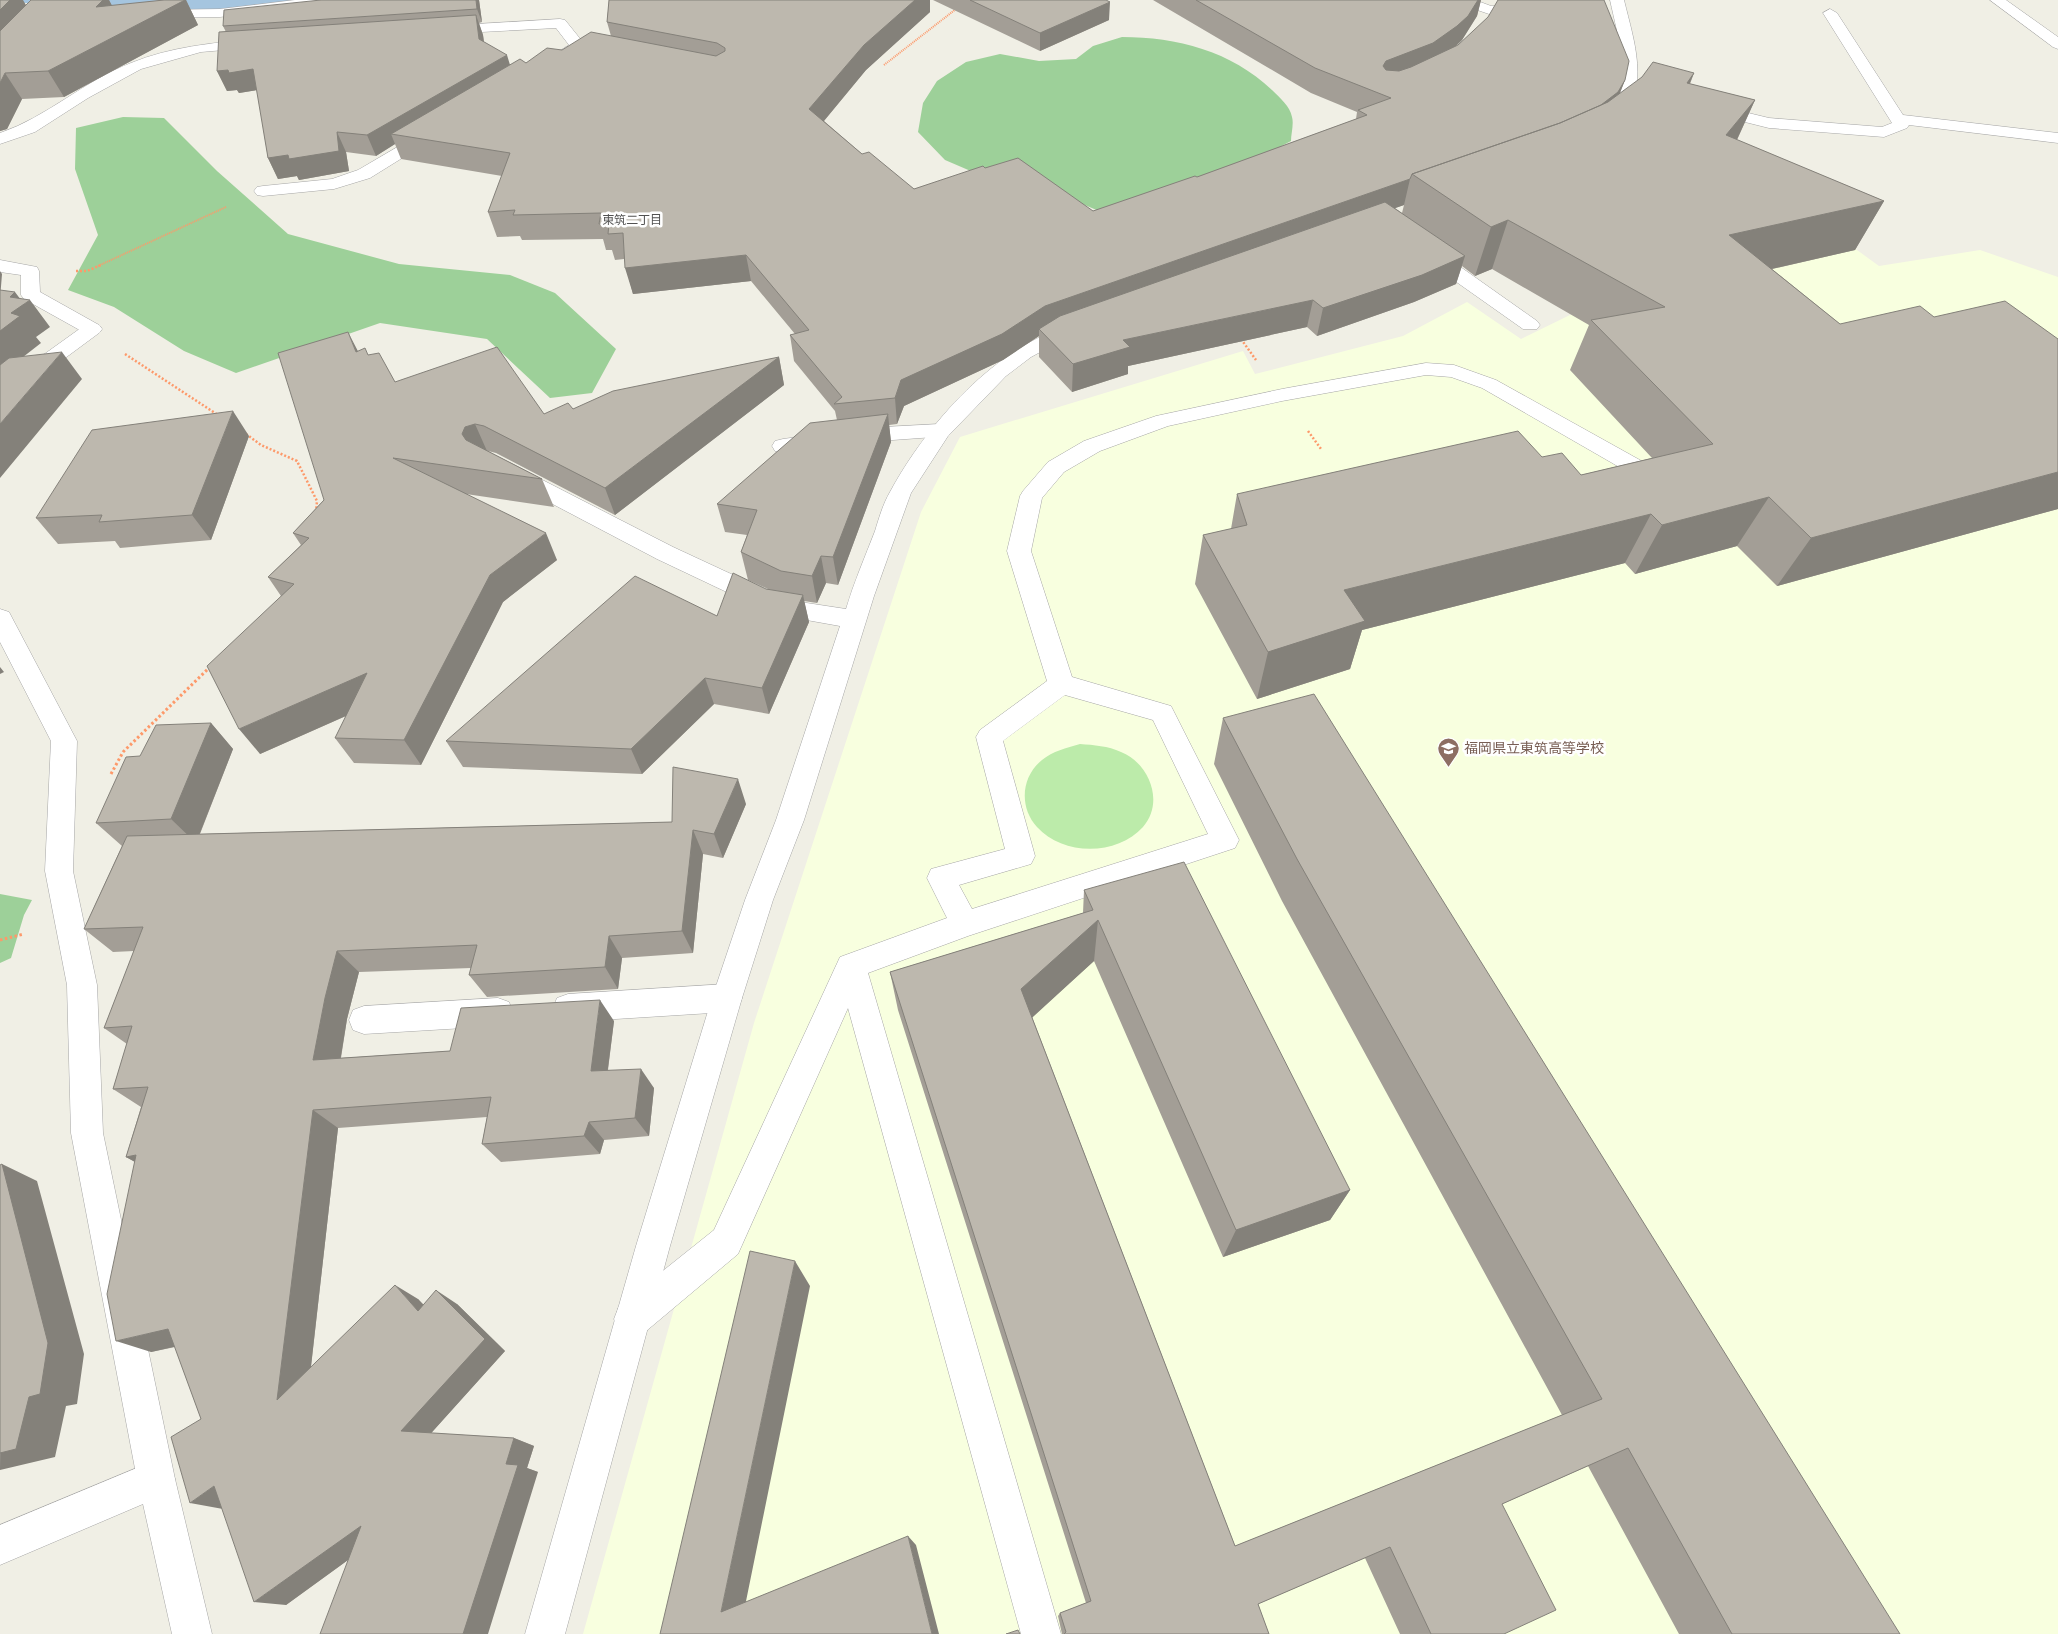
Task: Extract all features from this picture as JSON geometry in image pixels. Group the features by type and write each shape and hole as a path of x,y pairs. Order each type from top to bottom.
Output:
{"street":[{"path":"137,14 186,16 244,12 326,0"},
{"path":"1462,0 1486,17 1545,12"},
{"path":"1600,135 1617,119 1626,105 1630,90 1629,52 1616,0"},
{"path":"1997,0 2058,44"},
{"path":"1694,105 1769,123 1884,132 1900,125 1830,13"},
{"path":"1602,15 1621,15"},
{"path":"424,32 560,23 578,46 598,50"},
{"path":"0,139 29,129 82,96 136,66 200,48 269,42"},
{"path":"537,71 578,46"},
{"path":"1630,90 1648,94"},
{"path":"1897,119 2058,138"},
{"path":"263,190 334,184 364,174 445,124"},
{"path":"1413,243 1530,325"},
{"path":"0,266 30,271 31,295 92,329 0,396"},
{"path":"544,1634 632,1319 727,998 760,900 790,820 855,618 900,493 940,431 999,372 1024,353 1052,338 1094,324"},
{"path":"1061,684 1019,551 1031,496 1056,467 1092,446 1163,421 1282,395 1426,369 1454,371 1489,384 1648,474"},
{"path":"784,446 865,435 940,431"},
{"path":"496,465 665,553 782,608 855,618"},
{"path":"0,618 64,741 59,871 82,985 87,1133 156,1479 192,1634"},
{"path":"632,1319 726,1242 852,966 965,924 1225,840 1162,713 1061,684"},
{"path":"965,924 941,878 1021,856 989,737 1061,684"},
{"path":"852,966 1041,1634"},
{"path":"364,1020 727,998"},
{"path":"0,1545 156,1479"}],"path":[{"path":"884,65 959,6"},
{"path":"30,271 87,271 263,190"},
{"path":"92,329 147,369 224,419"},
{"path":"1237,333 1243,341"},
{"path":"239,430 261,445 297,461 317,501 314,521"},
{"path":"109,778 123,752 215,663"}],"shaded area":[{"name":"福岡県立東筑高等学校","path":"1802,210 1879,266 1980,250 2058,277 2058,1634 583,1634 754,1023 921,512 960,437 1243,351 1255,374 1403,336 1467,302 1521,339"}],"green space":[{"path":"1122,37 1183,43 1221,56 1239,65 1272,90 1287,106 1293,120 1291,141 1164,207 1099,211 1056,193 973,172 945,160 918,132 923,103 937,81 966,62 1000,54 1039,61 1076,59 1093,46"},
{"path":"123,117 164,118 217,171 288,234 399,264 510,275 555,293 616,349 592,393 550,398 487,339 380,323 236,373 184,351 114,307 68,290 98,235 75,169 76,128"},
{"path":"1080,744 1096,745 1121,752 1131,757 1146,774 1151,784 1153,806 1150,817 1132,837 1105,847 1090,849 1075,847 1048,837 1031,819 1025,801 1025,792 1026,783 1035,767 1051,754"},
{"path":"0,894 32,900 24,915 11,958 0,963"}],"water":[{"path":"0,0 312,0 214,10 0,2"}],"building":[{"path":"0,0 10,0 0,10"},
{"path":"31,0 103,0 96,7 164,0 185,0 48,71 5,73 0,83 0,31"},
{"path":"321,0 476,0 477,9 223,26 224,10"},
{"path":"609,0 915,0 864,45 809,109 862,154 869,152 914,189 983,166 985,168 1018,158 1093,211 1195,176 1197,177 1367,115 1358,110 1391,98 1315,68 1196,0 1478,0 1468,16 1433,43 1386,61 1383,66 1386,70 1399,71 1458,45 1488,17 1498,0 1604,0 1629,61 1625,80 1618,92 1601,105 1560,123 1412,174 1410,179 1045,306 1002,334 901,380 895,398 834,404 842,397 790,335 809,330 746,255 625,268 623,233 608,234 609,224 599,224 601,213 513,215 515,210 488,212 510,153 391,134 520,59 526,63 547,48 562,50 591,32 716,56 725,51 725,48 717,43 607,22"},
{"path":"970,0 1106,0 1110,2 1040,33"},
{"path":"476,15 479,39 507,55 367,135 337,132 339,151 289,159 288,155 268,158 253,69 229,73 228,70 217,71 219,32"},
{"path":"1653,62 1694,73 1687,83 1755,100 1726,135 1884,201 1729,235 1840,324 1920,306 1934,317 2005,301 2058,339 2058,472 1811,538 1769,497 1662,525 1651,514 1344,590 1365,621 1268,652 1203,535 1247,525 1237,494 1518,431 1542,457 1562,453 1581,475 1713,444 1591,320 1665,307 1508,220 1491,227 1412,174 1560,123 1608,102 1642,77"},
{"path":"1385,202 1465,256 1422,275 1323,308 1313,300 1123,340 1130,347 1073,364 1039,329 1060,316"},
{"path":"0,290 15,292 10,297 30,300 11,313 20,316 0,331"},
{"path":"348,332 356,352 365,348 368,355 379,353 395,382 497,347 544,414 568,403 573,409 613,391 779,357 605,488 484,426 475,424 465,427 462,434 466,440 542,479 393,458 546,533 490,575 404,740 335,738 367,673 239,729 207,666 294,584 268,577 309,538 293,533 324,500 278,353"},
{"path":"62,352 0,424 0,365 9,358"},
{"path":"233,411 192,515 99,522 102,515 36,518 92,430"},
{"path":"888,414 833,557 821,556 812,576 781,571 741,552 757,510 717,504 810,423"},
{"path":"733,573 766,589 803,595 762,688 705,678 631,749 446,741 635,576 717,616"},
{"path":"1314,694 1900,1634 1732,1634 1628,1448 1502,1504 1556,1610 1504,1634 1431,1634 1390,1547 1258,1604 1269,1634 1064,1634 1066,1632 1060,1613 1091,1601 890,972 1093,910 1084,890 1184,862 1350,1190 1236,1230 1098,920 1021,989 1235,1546 1602,1399 1297,859 1223,718"},
{"path":"211,723 171,819 96,823 126,757 140,756 156,725"},
{"path":"673,767 738,779 714,834 693,830 682,931 609,936 605,967 469,975 477,945 337,951 325,998 313,1060 450,1051 461,1008 600,1000 591,1071 641,1069 635,1118 589,1122 584,1136 482,1144 491,1097 313,1110 277,1400 395,1285 418,1311 436,1290 485,1339 401,1431 514,1438 506,1464 518,1465 463,1634 320,1634 361,1526 254,1602 214,1486 190,1503 171,1437 201,1419 168,1329 116,1341 107,1294 136,1155 126,1157 148,1087 113,1089 132,1026 104,1028 143,927 84,929 127,836 672,822"},
{"path":"2,1164 48,1343 40,1394 29,1397 16,1449 0,1453 0,1165"},
{"path":"750,1251 795,1261 721,1612 908,1536 932,1634 660,1634"},
{"path":"1018,1630 1020,1634 1006,1634"}],"place":[{"name":"福岡県立東筑高等学校","path":"1448,767"}],"district":[{"name":"東筑二丁目","path":"632,220"}]}
